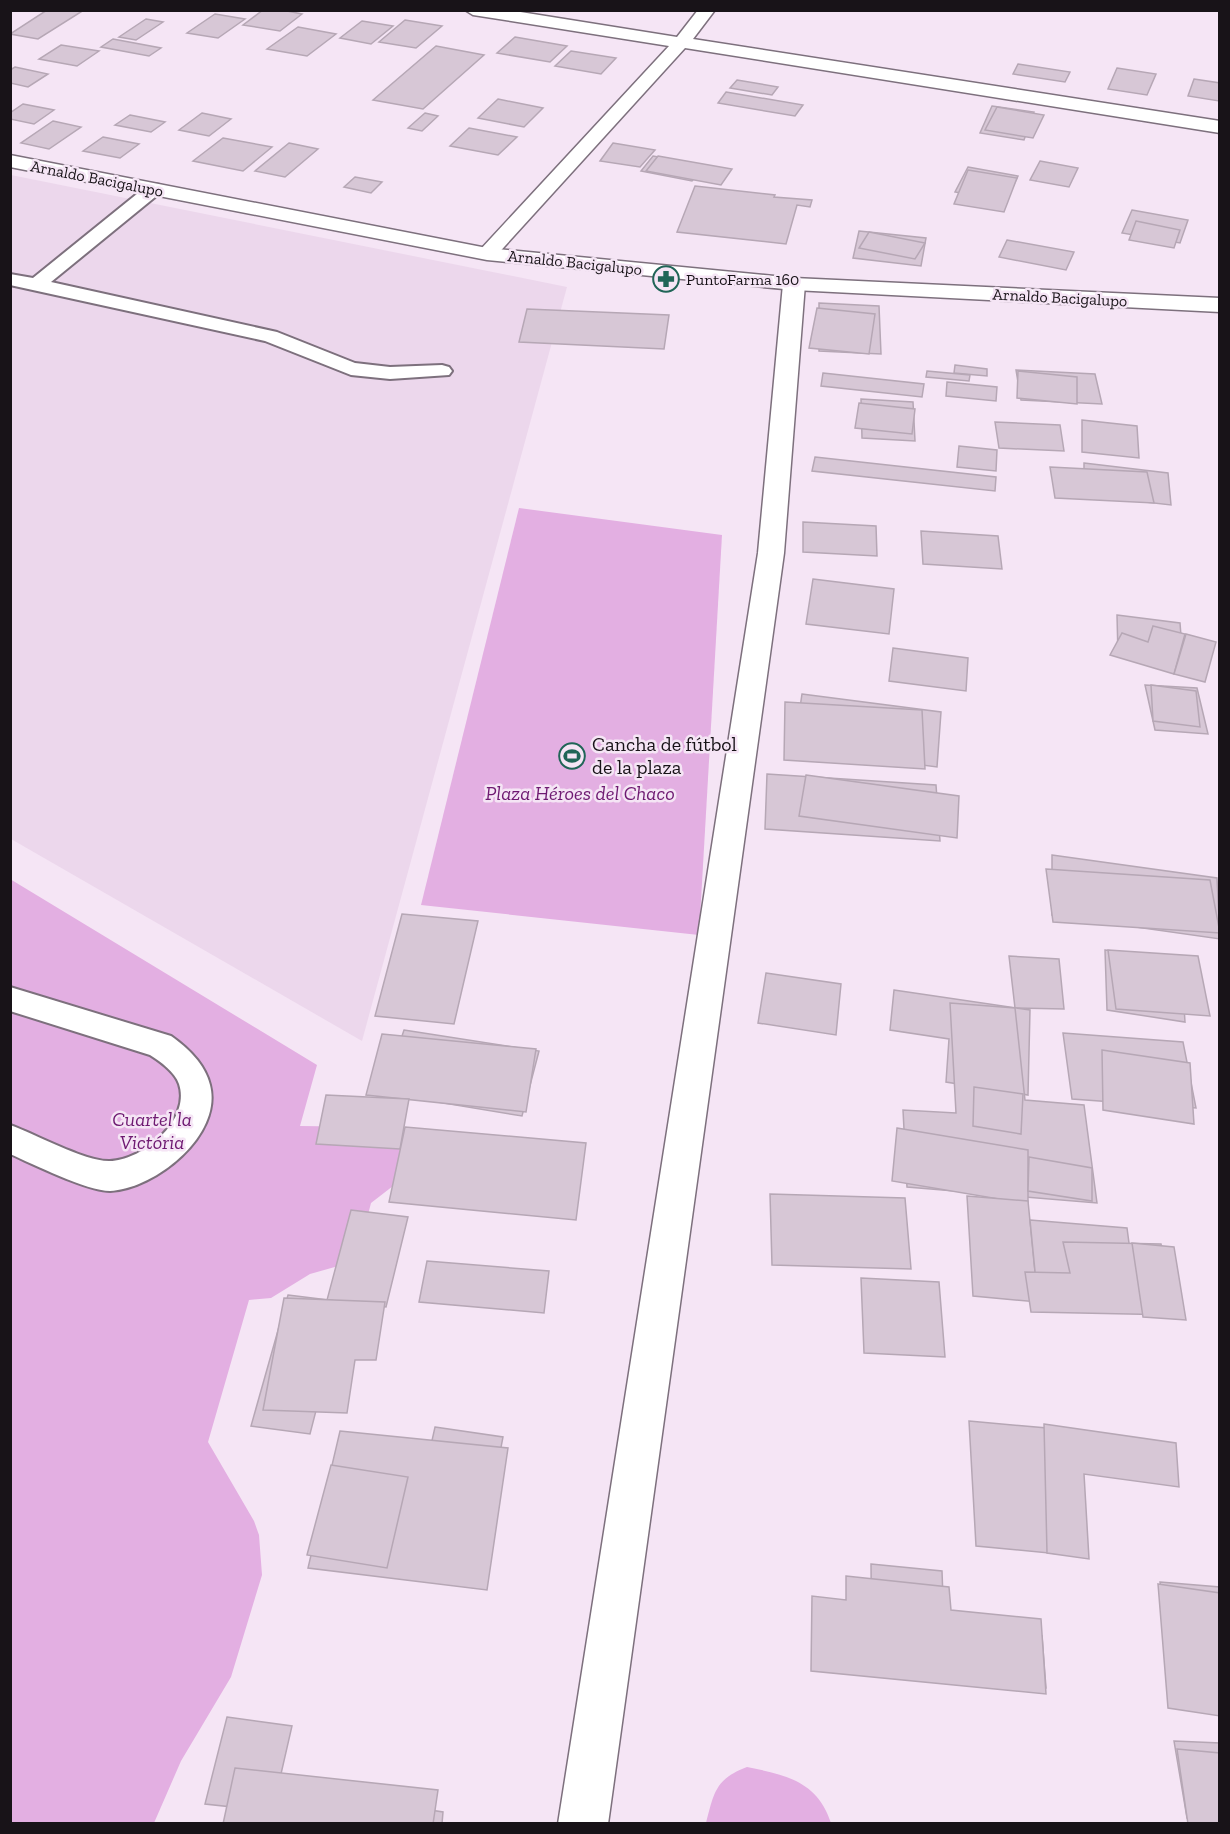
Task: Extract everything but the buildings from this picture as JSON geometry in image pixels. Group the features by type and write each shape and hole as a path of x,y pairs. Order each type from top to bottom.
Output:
{"street":[{"path":"473,10 1220,127"},
{"path":"487,254 681,43 707,10"},
{"name":"Arnaldo Bacigalupo","path":"10,161 487,254 794,284 1220,304"},
{"path":"583,1824 771,554 794,284"}],"lane":[{"path":"34,286 154,189"},
{"path":"10,279 270,336 293,343 340,365 364,370 442,371"},
{"path":"10,999 160,1045 176,1055 195,1086 192,1118 172,1147 143,1167 108,1177 10,1139"}],"shaded area":[{"path":"11,175 567,287 362,1041 11,839"}],"green space":[{"name":"Plaza Héroes del Chaco","path":"519,508 722,535 699,935 421,905"},
{"name":"Cuartel la Victória","path":"10,879 317,1065 300,1126 377,1127 397,1140 401,1150 393,1186 371,1203 356,1261 310,1274 271,1298 249,1300 208,1442 254,1521 259,1535 262,1575 231,1677 181,1761 154,1823 11,1823"},
{"path":"747,1767 787,1777 809,1789 825,1809 831,1823 706,1823 714,1795 722,1782"}],"place":[{"name":"PuntoFarma 160","path":"666,279"},
{"name":"Cancha de fútbol de la plaza","path":"572,756"}]}
